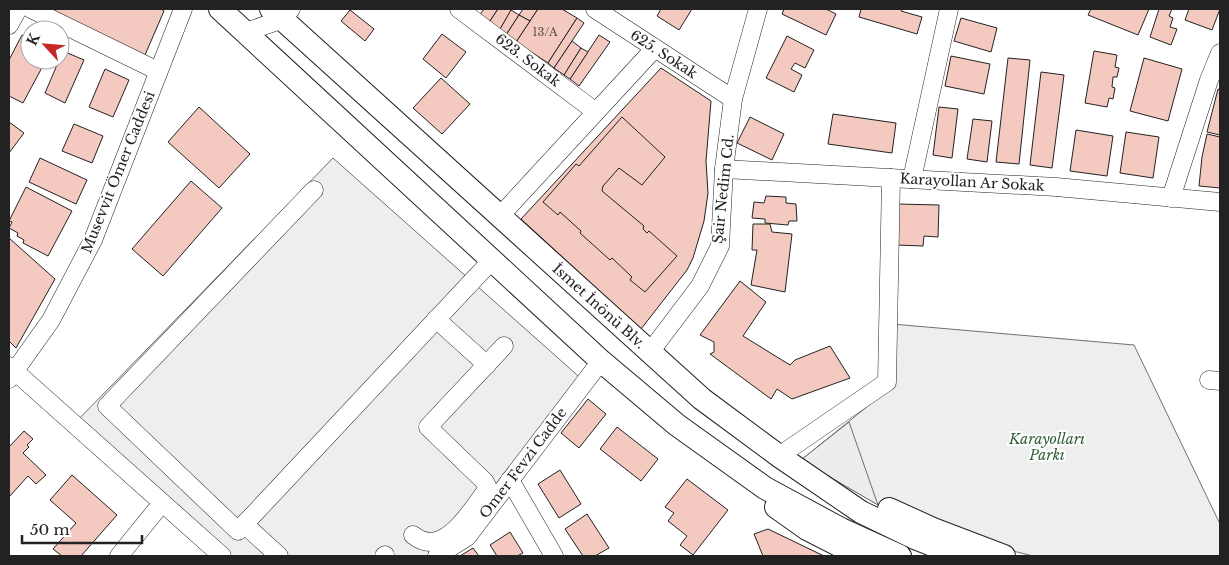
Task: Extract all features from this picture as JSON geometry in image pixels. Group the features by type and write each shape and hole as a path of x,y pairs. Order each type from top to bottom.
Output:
{"main road":[{"path":"220,9 601,361 677,425 734,478 808,529 860,556"},
{"name":"İsmet İnönü Blv.","path":"282,12 500,216 702,399 779,456 861,512 915,538 960,556"},
{"path":"677,425 766,488 841,529 900,556"},
{"path":"816,481 861,497 933,529 1004,556"}],"street":[{"path":"9,24 18,9"},
{"path":"31,9 158,71"},
{"name":"Musevvit Ömer Caddesi","path":"11,372 51,320 93,240 183,9"},
{"name":"625. Sokak","path":"595,9 733,99"},
{"name":"Şair Nedim Cd.","path":"650,352 700,286 720,246 724,169 733,99 758,9"},
{"path":"912,179 949,9"},
{"name":"623. Sokak","path":"464,10 596,112"},
{"path":"246,32 282,12"},
{"path":"500,216 655,48"},
{"path":"1171,198 1209,80 1220,53"},
{"name":"Karayollan Ar Sokak","path":"724,169 1056,187 1220,202"},
{"path":"779,456 887,382 891,178"},
{"path":"314,190 107,406 238,531 492,260"},
{"path":"436,320 487,366"},
{"path":"413,535 421,541 427,542 434,542 447,536 464,519 488,488 485,482 428,427 504,346"},
{"name":"Omer Fevzi Cadde","path":"437,556 467,537 601,361"},
{"path":"11,372 222,556"},
{"path":"510,480 554,556"},
{"path":"119,556 162,503"},
{"path":"244,524 279,556"}],"green space":[{"path":"333,158 585,382 437,556 222,556 74,424"},
{"name":"Karayolları Parkı","path":"892,324 1134,345 1220,524 1220,556 1033,556 880,506 801,460 884,393"}],"shaded area":[{"path":"849,422 878,505 801,460"}],"building":[{"path":"36,9 161,9 164,11 145,55 70,23 70,20 62,20"},
{"path":"484,9 498,9 488,24 478,17"},
{"path":"498,9 512,9 499,31 488,24"},
{"path":"523,9 538,9 530,21 519,15"},
{"path":"538,9 562,9 577,18 548,63 516,42"},
{"path":"661,9 692,9 679,30 657,16"},
{"path":"784,9 826,9 836,14 826,35 782,14"},
{"path":"861,9 902,9 901,11 922,17 917,34 859,17"},
{"path":"1091,9 1149,9 1138,35 1088,15"},
{"path":"1159,9 1172,9 1169,16 1173,18 1170,27 1177,29 1171,45 1150,37"},
{"path":"1189,9 1220,9 1212,30 1185,20"},
{"path":"350,10 374,29 365,41 341,21"},
{"path":"511,10 519,15 506,35 499,31"},
{"path":"519,15 530,21 516,42 506,35"},
{"path":"577,18 584,23 554,68 548,63"},
{"path":"961,18 997,28 991,52 954,41"},
{"path":"442,34 466,52 446,78 423,59"},
{"path":"599,35 610,42 579,86 570,79"},
{"path":"787,36 814,50 805,68 795,63 791,69 802,75 794,92 766,78"},
{"path":"20,39 20,70 41,70 23,103 9,96 9,60"},
{"path":"572,41 581,48 564,75 554,68"},
{"path":"581,48 588,52 570,79 564,75"},
{"path":"1094,51 1117,55 1115,67 1119,68 1117,77 1113,77 1112,87 1115,88 1113,99 1109,98 1107,107 1085,103"},
{"path":"70,54 84,60 65,103 45,93 55,70 70,70"},
{"path":"951,56 990,64 984,94 945,86"},
{"path":"1008,58 1030,60 1019,164 996,162"},
{"path":"1144,58 1182,69 1168,121 1130,111"},
{"path":"661,68 711,101 706,161 708,193 704,221 693,258 687,270 641,329 521,219"},
{"path":"105,69 129,80 113,117 89,107"},
{"path":"1041,72 1064,75 1052,168 1030,165"},
{"path":"441,78 470,104 442,134 413,108"},
{"path":"1218,89 1220,90 1220,135 1207,132"},
{"path":"199,107 250,154 219,188 168,142"},
{"path":"939,107 958,109 952,158 933,155"},
{"path":"833,114 896,123 892,153 828,144"},
{"path":"622,117 665,157 642,185 619,168 603,186 602,191 644,226 643,229 647,233 649,231 677,256 645,292 630,280 632,277 612,258 610,260 560,212 558,215 543,202 576,164 579,166"},
{"path":"750,117 784,134 772,160 737,143"},
{"path":"973,119 992,121 987,162 967,159"},
{"path":"9,122 24,133 9,153"},
{"path":"74,124 103,136 92,163 62,151"},
{"path":"1076,130 1113,136 1107,176 1070,171"},
{"path":"1126,132 1159,137 1153,178 1120,173"},
{"path":"1207,134 1220,137 1220,188 1199,186"},
{"path":"40,158 87,180 76,204 29,182"},
{"path":"191,181 222,208 163,276 132,249"},
{"path":"26,187 72,211 48,256 23,243 24,240 17,236 18,233 9,228 12,222 9,221"},
{"path":"766,196 786,197 786,203 796,204 797,221 789,221 788,225 765,223 765,219 752,218 754,202 764,203"},
{"path":"897,204 939,205 938,237 924,236 923,246 896,245"},
{"path":"753,224 770,224 772,232 792,234 785,292 751,285 757,250 752,250"},
{"path":"9,238 55,279 16,348 9,341"},
{"path":"740,281 766,302 743,336 790,365 795,360 830,346 850,378 792,399 777,389 771,399 710,354 714,352 714,342 700,335"},
{"path":"588,399 606,414 579,448 561,433"},
{"path":"617,427 658,459 641,481 600,449"},
{"path":"24,431 33,439 23,453 46,475 36,484 28,476 9,497 9,447"},
{"path":"560,470 581,504 559,518 538,484"},
{"path":"72,475 117,515 81,556 62,556 53,549 76,523 50,500"},
{"path":"687,479 728,510 693,555 680,545 687,536 668,521 674,513 665,507"},
{"path":"587,514 609,548 595,556 583,556 565,529"},
{"path":"768,529 824,556 763,556 754,534"},
{"path":"510,532 523,553 517,556 497,556 490,545"},
{"path":"473,548 479,556 460,556"}]}
